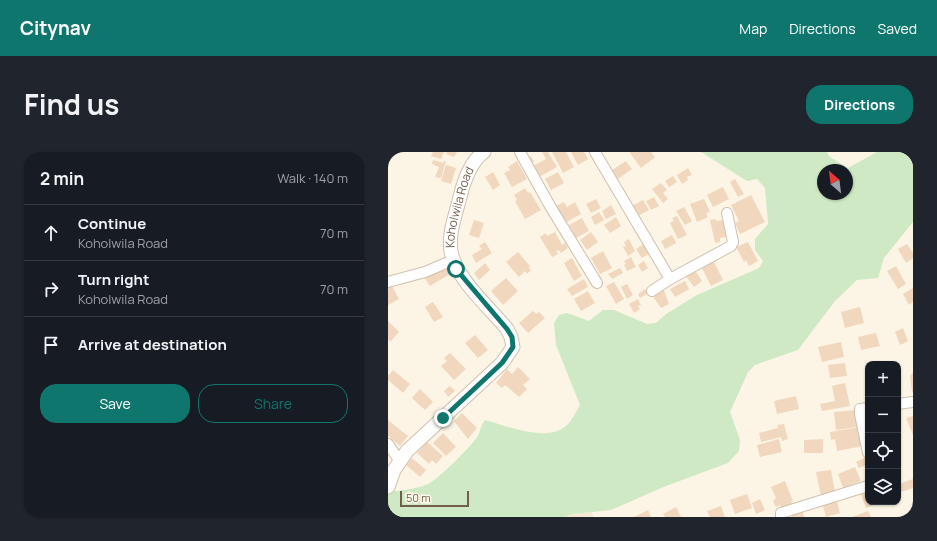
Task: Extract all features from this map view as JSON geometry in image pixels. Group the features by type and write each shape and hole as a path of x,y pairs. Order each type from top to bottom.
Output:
{"street":[{"name":"Koholwila Road","path":"388,487 400,460 407,451 502,363 513,347 512,337 507,329 456,269 451,250 452,230 461,194 471,166 476,158 484,152"},
{"path":"520,152 550,206 597,283"},
{"path":"595,152 670,279"},
{"path":"652,291 670,279 731,246 733,242 727,212"},
{"path":"388,282 425,272 454,260"},
{"path":"901,404 913,402"},
{"path":"865,408 860,409 860,414 865,438"},
{"path":"388,444 400,460"},
{"path":"781,517 781,513 865,487"}],"shaded area":[{"path":"592,512 593,517 564,517 573,514"}],"green space":[{"path":"701,152 827,152 830,157 841,164 817,164 817,200 853,200 853,165 877,152 913,152 913,222 884,258 878,278 857,280 835,301 798,350 755,365 748,372 730,412 740,440 739,451 728,463 666,486 611,510 573,514 564,517 388,517 388,491 397,491 428,484 439,476 474,441 485,420 528,432 539,433 550,433 560,430 570,422 580,405 556,345 554,323 559,315 567,313 589,321 603,310 614,310 647,324 656,323 666,314 697,295 759,268 763,261 755,250 755,239 768,224 765,188 757,179 747,181"}],"building":[{"path":"433,152 444,152 441,159 431,156"},
{"path":"447,152 457,152 454,157 446,154"},
{"path":"542,152 548,152 557,167 539,177 533,166 546,159"},
{"path":"552,152 566,152 574,167 563,173"},
{"path":"571,152 584,152 588,159 578,165"},
{"path":"651,152 655,157 641,168 630,153"},
{"path":"531,156 534,162 530,164 527,159"},
{"path":"433,160 443,163 446,161 441,178 435,177 439,167 432,164"},
{"path":"517,161 527,179 512,187 504,173 510,170 508,167"},
{"path":"626,161 632,169 618,179 612,170"},
{"path":"446,165 456,168 451,184 441,181"},
{"path":"688,168 692,175 687,177 688,180 682,184 677,175"},
{"path":"493,172 500,185 493,190 485,177"},
{"path":"558,172 564,183 551,190 545,179"},
{"path":"673,176 677,182 669,187 665,181"},
{"path":"735,179 744,194 738,197 730,182"},
{"path":"661,183 667,190 663,193 668,199 663,203 652,189"},
{"path":"723,187 729,199 713,207 707,195"},
{"path":"525,188 528,193 530,192 541,210 525,219 515,201 517,200 514,195"},
{"path":"751,195 765,222 740,234 735,223 739,221 731,205"},
{"path":"654,197 659,206 651,210 646,201"},
{"path":"596,199 601,208 591,213 586,204"},
{"path":"704,199 710,212 706,213 708,217 697,222 690,204"},
{"path":"643,200 649,210 636,217 630,207"},
{"path":"564,202 567,207 575,202 581,214 565,223 556,206"},
{"path":"611,205 616,214 606,219 602,211"},
{"path":"684,207 692,221 685,225 676,211"},
{"path":"599,212 604,220 595,225 591,217"},
{"path":"677,216 687,235 678,239 670,223 674,221 672,218"},
{"path":"616,217 621,226 610,233 604,225"},
{"path":"582,218 589,231 576,238 569,225"},
{"path":"716,219 716,221 723,220 726,237 720,238 720,242 715,243 710,220"},
{"path":"474,220 484,223 479,238 469,235"},
{"path":"555,232 562,245 565,243 568,248 561,253 559,250 556,251 558,254 552,257 540,237 546,233 547,236"},
{"path":"591,232 598,242 587,250 580,240"},
{"path":"672,235 676,243 665,249 661,241"},
{"path":"629,239 635,251 628,256 623,247 626,246 624,242"},
{"path":"485,242 492,253 476,263 472,255 482,249 479,246"},
{"path":"748,242 758,261 749,266 746,260 744,262 736,247"},
{"path":"644,244 650,253 642,258 636,249"},
{"path":"907,244 913,253 913,258 906,263 898,249"},
{"path":"603,251 612,268 600,274 591,258"},
{"path":"518,252 530,266 529,268 531,270 527,274 525,271 519,277 506,262"},
{"path":"631,257 636,267 627,271 624,261"},
{"path":"572,258 582,276 574,281 564,263"},
{"path":"713,260 723,280 711,286 701,266"},
{"path":"644,261 648,268 642,272 638,265"},
{"path":"485,263 490,270 479,280 474,273"},
{"path":"445,266 450,274 430,286 423,276"},
{"path":"896,266 906,284 898,289 887,271"},
{"path":"620,268 623,273 612,279 608,274"},
{"path":"694,269 702,281 694,287 685,275"},
{"path":"506,278 518,291 503,305 491,291"},
{"path":"584,279 588,287 572,296 567,289"},
{"path":"685,281 689,289 675,297 670,289"},
{"path":"614,282 624,299 616,304 606,286"},
{"path":"627,284 633,295 627,299 621,287"},
{"path":"392,286 399,299 388,305 388,289"},
{"path":"663,288 669,304 661,308 651,294"},
{"path":"913,288 913,302 909,305 903,294"},
{"path":"645,289 648,293 640,298 638,294"},
{"path":"588,291 595,303 581,311 574,299"},
{"path":"638,299 641,305 638,306 640,309 634,313 629,304"},
{"path":"433,302 443,317 434,322 425,307"},
{"path":"860,307 864,323 845,328 841,312"},
{"path":"533,311 536,314 539,312 545,318 528,333 519,323"},
{"path":"388,321 399,332 390,342 388,339"},
{"path":"903,328 908,341 900,345 895,332"},
{"path":"876,333 880,346 861,350 858,337"},
{"path":"475,335 488,350 478,358 465,343"},
{"path":"841,342 844,357 822,362 818,347"},
{"path":"450,353 466,369 454,380 441,366 447,361 444,358"},
{"path":"845,363 847,376 830,378 828,365"},
{"path":"518,367 530,379 523,385 527,389 519,397 505,385 502,388 496,383 507,369 512,374"},
{"path":"393,370 410,384 403,393 388,380 388,376"},
{"path":"913,372 913,392 912,392 910,376"},
{"path":"845,383 850,406 822,411 820,404 835,401 832,386"},
{"path":"450,386 455,391 448,397 444,391"},
{"path":"420,389 433,402 425,410 412,398"},
{"path":"796,396 799,409 777,414 774,401"},
{"path":"855,410 857,427 836,430 834,412"},
{"path":"462,413 477,428 468,439 454,421"},
{"path":"913,416 913,435 906,418"},
{"path":"388,420 408,436 400,446 388,436"},
{"path":"784,424 788,439 782,441 781,437 761,442 759,433 778,428 777,425"},
{"path":"860,427 863,446 837,451 835,439 831,440 830,432"},
{"path":"443,433 456,447 446,456 433,443"},
{"path":"779,439 782,452 760,457 757,445"},
{"path":"823,439 823,453 804,453 804,440"},
{"path":"427,442 443,456 436,464 432,460 429,464 417,453"},
{"path":"412,458 426,470 420,477 406,465"},
{"path":"864,458 865,465 859,468 856,462"},
{"path":"855,467 861,481 843,488 838,474"},
{"path":"831,470 835,493 821,496 816,472"},
{"path":"913,479 913,488 901,492 901,483"},
{"path":"785,481 793,501 791,502 793,507 783,511 780,505 776,507 773,501 776,498 771,487"},
{"path":"865,491 865,505 874,505 866,508 860,493"},
{"path":"747,494 752,508 735,514 730,500"},
{"path":"836,498 840,513 826,517 822,502"},
{"path":"760,499 765,510 756,514 752,503"},
{"path":"721,506 725,517 710,517 707,511"},
{"path":"676,507 681,517 665,517 663,514"},
{"path":"802,508 804,517 792,517 791,511"},
{"path":"648,510 651,517 634,517"},
{"path":"868,511 871,517 852,517"}],"route":[{"path":"443,418 502,363 513,347 512,337 507,329 456,269"}]}
